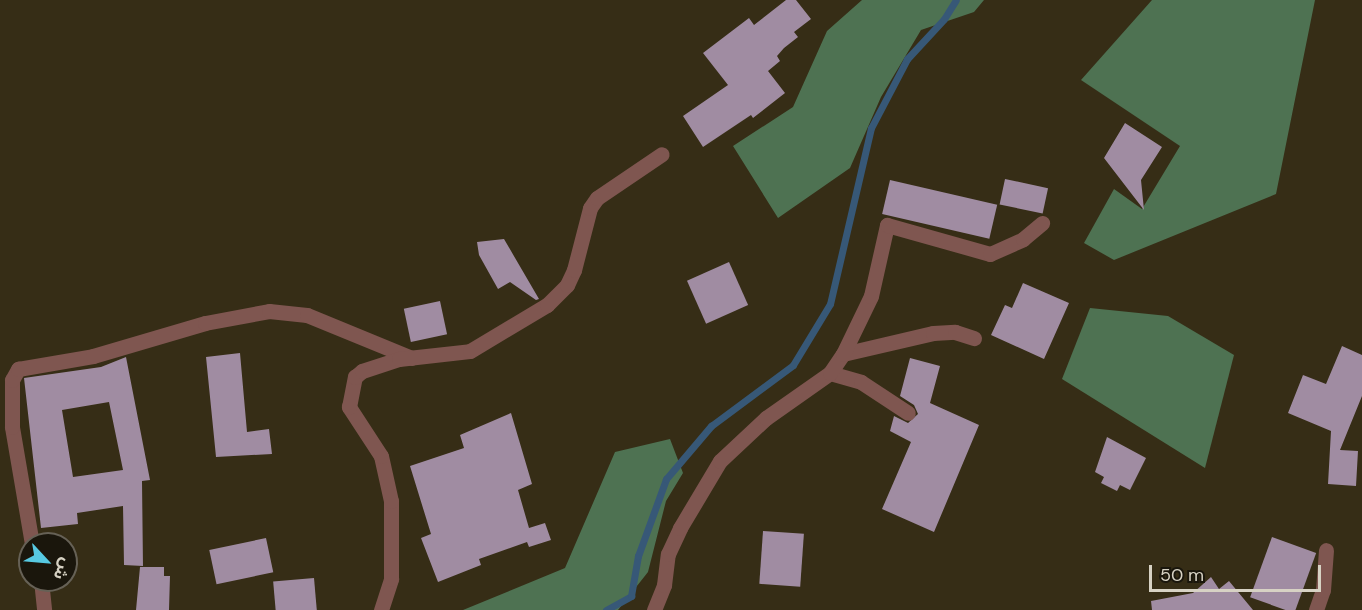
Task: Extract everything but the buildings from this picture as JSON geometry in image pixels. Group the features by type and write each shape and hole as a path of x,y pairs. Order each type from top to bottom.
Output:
{"street":[{"path":"381,610 391,579 391,501 381,456 349,407 350,387 362,371 399,359 418,360 470,351 547,305 567,285 574,270 590,208 597,198 662,154"},
{"path":"654,610 676,536 720,461 766,418 830,373 843,354 871,296 887,225 990,254 1023,239 1042,223"},
{"path":"30,532 12,427 12,380 18,369 93,356 205,323 269,311 307,315 418,360"},
{"path":"843,354 933,333 955,332 974,338"},
{"path":"830,373 861,382 908,413"},
{"path":"1316,610 1323,590 1326,550"},
{"path":"42,592 44,610"}],"green space":[{"path":"862,0 984,0 974,12 921,30 881,97 850,168 778,218 733,146 793,107 827,31"},
{"path":"1152,0 1315,0 1276,194 1114,260 1084,243 1114,189 1142,209 1180,146 1081,80"},
{"path":"1090,308 1168,316 1234,355 1205,468 1062,379"},
{"path":"670,439 683,473 666,501 648,572 618,610 463,610 565,568 615,452"}],"waterway":[{"path":"606,610 631,596 638,556 666,479 711,426 793,365 830,304 871,128 907,59 944,19 956,0"}]}
